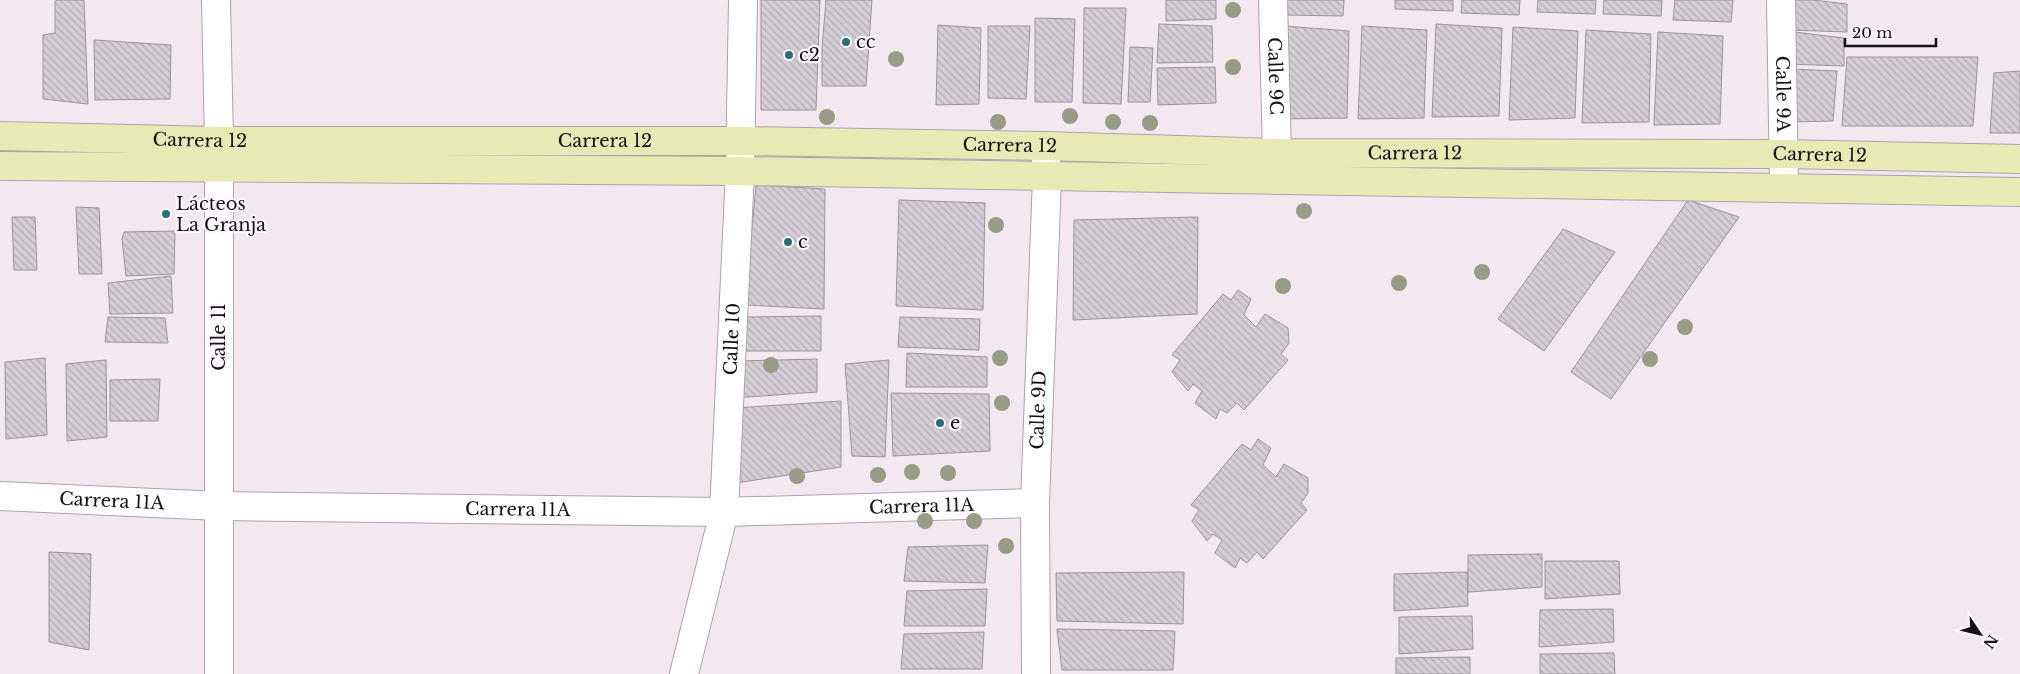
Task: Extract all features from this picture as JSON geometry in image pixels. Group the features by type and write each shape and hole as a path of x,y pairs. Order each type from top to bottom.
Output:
{"street":[{"name":"Calle 11","path":"216,0 219,155 219,674"},
{"name":"Calle 10","path":"684,674 724,512 740,171 743,0"},
{"name":"Calle 9C","path":"1273,0 1277,153"},
{"name":"Calle 9A","path":"1780,0 1784,188"},
{"name":"Carrera 12","path":"0,136 219,155 740,171 2020,192"},
{"name":"Carrera 12","path":"0,166 219,155 741,141 1045,146 1277,153 1783,154 2020,159"},
{"name":"Calle 9D","path":"1036,674 1035,503 1046,176 1045,146"},
{"name":"Carrera 11A","path":"0,496 220,506 724,512 1035,503"}],"building":[{"path":"84,0 88,104 43,99 43,35 55,33 55,1"},
{"name":"c2","path":"761,0 820,0 816,110 761,110"},
{"name":"cc","path":"826,0 872,0 866,86 822,86 822,48"},
{"path":"1166,0 1216,0 1216,19 1166,21"},
{"path":"1286,0 1344,0 1343,16 1285,15"},
{"path":"1395,0 1453,0 1453,11 1395,9"},
{"path":"1462,0 1520,0 1519,15 1461,13"},
{"path":"1538,0 1596,0 1595,14 1537,12"},
{"path":"1604,0 1662,0 1661,16 1603,14"},
{"path":"1675,0 1733,0 1731,22 1673,20"},
{"path":"1789,0 1813,0 1847,4 1847,32 1789,30"},
{"path":"1084,8 1126,8 1121,104 1083,103"},
{"path":"1035,18 1075,19 1072,102 1035,102"},
{"path":"1159,24 1212,26 1213,62 1157,63"},
{"path":"1436,24 1502,28 1499,116 1432,117"},
{"path":"938,25 981,28 979,104 936,105"},
{"path":"988,26 1030,26 1026,99 988,98"},
{"path":"1284,26 1349,31 1347,118 1280,119"},
{"path":"1362,26 1427,30 1424,118 1358,119"},
{"path":"1513,27 1578,31 1575,118 1509,120"},
{"path":"1586,30 1651,34 1649,122 1582,123"},
{"path":"1786,31 1844,38 1844,66 1786,64"},
{"path":"1658,32 1723,36 1720,124 1654,125"},
{"path":"94,40 171,45 170,99 95,100"},
{"path":"1130,47 1153,48 1150,102 1128,102"},
{"path":"1847,57 1978,57 1973,126 1842,126"},
{"path":"1215,67 1216,103 1158,105 1157,68"},
{"path":"1791,69 1837,71 1833,121 1790,122"},
{"path":"2020,71 2020,133 1990,133 1994,73"},
{"name":"c","path":"756,185 825,189 824,309 745,305"},
{"path":"899,200 985,203 983,310 896,306"},
{"path":"1688,200 1739,217 1611,399 1571,372"},
{"path":"76,207 99,208 102,274 79,274"},
{"path":"12,217 35,217 37,270 14,270"},
{"path":"1198,217 1197,314 1073,320 1074,220"},
{"path":"1563,229 1615,252 1544,351 1498,319"},
{"path":"175,231 174,274 126,276 122,239 124,232"},
{"path":"171,276 173,313 110,314 108,283"},
{"path":"1238,290 1251,299 1244,315 1256,327 1265,314 1288,328 1289,343 1281,354 1288,360 1244,410 1237,403 1227,413 1220,409 1216,419 1195,403 1202,391 1193,384 1188,391 1172,372 1180,360 1172,355 1223,294 1231,300"},
{"path":"821,316 821,351 743,351 745,317"},
{"path":"108,317 165,318 168,343 105,342"},
{"path":"900,317 980,319 979,350 898,347"},
{"path":"907,353 987,357 987,387 906,387"},
{"path":"45,358 47,435 6,439 5,362"},
{"path":"817,359 817,392 734,398 737,361"},
{"path":"106,360 107,437 67,441 66,364"},
{"path":"889,360 885,457 852,456 845,364"},
{"path":"160,379 158,421 110,421 110,380"},
{"name":"e","path":"891,393 989,394 990,451 893,456"},
{"path":"841,401 841,467 729,484 734,408"},
{"path":"1258,439 1271,448 1263,465 1276,477 1284,464 1308,478 1308,493 1301,503 1307,510 1263,559 1257,552 1247,563 1240,558 1235,568 1215,553 1222,540 1213,534 1207,541 1192,521 1199,510 1191,505 1242,444 1251,450"},
{"path":"988,545 985,583 904,581 908,547"},
{"path":"49,552 91,554 89,650 49,642"},
{"path":"1542,554 1542,587 1468,592 1468,555"},
{"path":"1545,561 1619,561 1620,594 1545,599"},
{"path":"1184,572 1183,624 1057,621 1056,573"},
{"path":"1467,572 1468,606 1394,611 1394,574"},
{"path":"987,589 985,626 904,626 907,591"},
{"path":"1613,609 1614,642 1539,647 1540,610"},
{"path":"1472,616 1473,649 1399,654 1399,617"},
{"path":"1057,629 1175,631 1173,670 1062,670"},
{"path":"984,632 982,669 901,669 904,634"},
{"path":"1614,653 1615,674 1540,674 1540,654"},
{"path":"1470,657 1470,674 1396,674 1396,658"}],"place":[{"name":"cc","path":"846,42"},
{"name":"c2","path":"789,55"},
{"name":"Lácteos La Granja","path":"166,214"},
{"name":"c","path":"788,242"},
{"name":"e","path":"940,423"}]}
